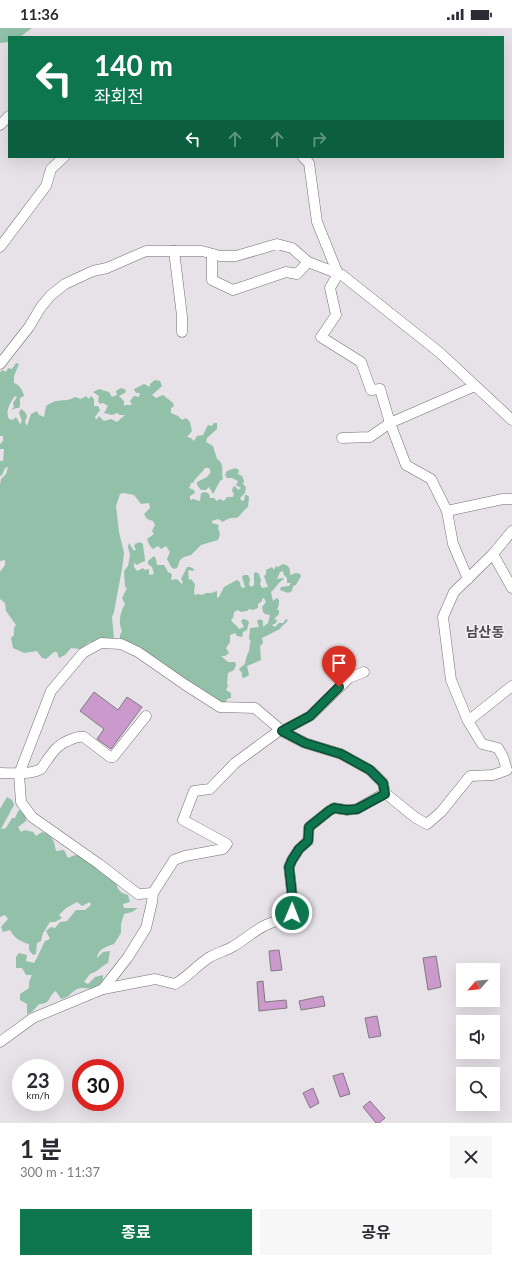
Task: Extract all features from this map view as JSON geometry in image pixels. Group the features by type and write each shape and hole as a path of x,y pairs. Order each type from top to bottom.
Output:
{"street":[{"path":"0,124 8,117"},
{"path":"0,247 46,186 51,169 63,158"},
{"path":"304,158 309,163 317,222 338,274"},
{"path":"0,364 30,327 41,306 51,295 65,284 93,271 107,268 146,251 202,251 220,256 236,256 277,244 292,248 308,262 342,275 439,352 512,420"},
{"path":"174,251 182,316 182,332"},
{"path":"212,254 212,280 233,290 286,272 296,274 308,262"},
{"path":"338,274 330,288 336,315 322,337 360,362 371,390 380,389 390,423 406,465 431,479 447,511 453,544 468,579"},
{"path":"342,438 370,437 390,423 475,386"},
{"path":"447,511 503,499 512,499"},
{"path":"153,893 138,894 99,864 32,817 21,802 19,774 51,691 83,653 101,643 121,644 138,652 220,707 255,708 282,731 305,743 341,754 370,770 383,783 385,794 416,818 427,824 441,812 470,776 493,775 507,770 503,757 498,748 482,744 468,721 451,680 443,617 454,592 493,554 512,531"},
{"path":"493,554 512,588"},
{"path":"103,989 128,957 146,928 153,893 174,860 185,856 223,849 227,844 184,820 194,791 210,789 235,763 280,730 282,731 310,716 349,678 364,672"},
{"path":"468,721 512,686"},
{"path":"0,773 19,774 37,771 62,742 79,736 84,737 110,757 113,757 146,716"},
{"path":"0,1042 33,1018 103,989 156,979 175,984 210,957 233,946 252,932 265,925 286,918 292,913 293,903 289,867 299,849 308,841 309,827 334,808 347,810 357,809 385,794"}],"green space":[{"path":"0,28 32,28 21,36 8,36 8,42 0,43"},
{"path":"16,363 19,364 14,376 14,383 18,385 24,396 20,398 19,408 12,410 14,406 13,403 17,397 15,396 11,401 8,416 9,419 13,420 16,417 20,424 22,421 19,413 21,409 27,416 25,422 27,426 31,414 37,411 39,415 44,417 46,406 51,403 75,397 81,399 86,396 89,399 91,396 94,399 94,406 98,406 100,410 95,417 96,420 99,416 104,421 111,419 117,422 125,415 120,415 117,413 112,415 104,413 108,406 103,403 100,404 98,401 99,396 93,392 99,389 109,392 112,397 117,395 116,391 121,388 126,390 125,393 119,396 124,401 124,406 132,405 130,401 134,396 139,397 140,393 136,393 134,389 144,384 150,387 150,384 155,380 160,381 162,386 152,395 156,398 163,395 173,403 174,406 171,408 171,413 178,416 182,420 186,418 190,422 192,431 187,437 194,441 197,436 203,435 208,425 212,426 214,423 217,423 217,429 207,438 206,442 213,446 217,459 221,463 223,479 220,481 213,494 209,487 206,490 201,490 197,485 197,482 207,477 211,472 209,468 205,468 193,483 191,483 189,488 194,490 195,493 190,496 190,500 193,499 200,501 201,493 206,492 209,494 210,498 214,498 217,501 220,499 224,501 227,497 233,497 233,487 235,486 238,490 241,488 236,485 238,481 232,478 227,478 225,475 227,471 235,468 239,470 238,474 242,476 244,481 243,484 246,487 245,493 240,498 244,501 245,495 249,497 248,507 238,517 229,518 223,522 218,519 212,521 212,523 219,525 218,528 220,534 218,540 201,545 191,555 180,560 177,568 174,569 171,567 167,559 170,552 166,546 161,549 158,546 153,549 147,539 154,534 152,531 155,525 153,521 147,519 144,514 150,508 149,503 141,504 134,495 124,493 120,494 116,506 119,532 124,553 112,617 114,639 97,643 90,642 80,649 71,648 65,655 59,658 57,652 54,652 46,659 42,658 37,651 24,653 13,648 11,638 14,635 14,628 16,625 6,611 5,603 0,599 0,572 5,565 5,560 0,561 0,485 1,479 6,474 8,467 5,468 0,476 0,461 3,461 4,449 0,449 3,436 0,436 0,372 3,370 6,372 8,368 12,369"},
{"path":"140,542 143,544 145,561 136,565 134,562 134,567 137,571 143,568 145,570 149,569 149,575 154,574 152,567 148,564 148,561 154,556 157,565 164,565 168,572 172,574 171,580 177,579 182,584 183,582 181,579 187,567 190,567 194,569 193,571 189,570 188,572 189,580 191,579 195,584 195,595 202,595 217,591 217,598 224,587 237,580 240,582 241,587 244,588 242,577 244,575 248,575 250,579 249,585 252,587 254,585 254,573 256,572 259,574 262,588 268,587 264,576 266,574 266,570 272,567 274,570 276,566 278,567 283,564 289,568 290,575 296,573 300,574 301,576 296,585 293,586 292,591 288,593 280,590 281,587 289,586 291,583 287,583 287,578 283,571 280,572 277,579 284,579 271,592 273,601 277,598 279,600 277,610 279,610 279,614 274,619 277,620 276,623 272,625 275,627 279,623 283,623 286,619 288,620 280,629 262,638 263,643 260,646 261,660 247,666 249,675 244,678 242,677 242,673 239,669 245,664 249,651 251,641 249,639 250,628 259,627 257,621 260,619 263,621 263,627 268,623 270,615 263,612 262,607 266,602 264,598 258,604 258,608 241,612 238,610 234,612 231,620 239,629 244,627 241,621 243,619 249,622 247,630 243,632 242,637 237,636 235,633 230,635 230,642 226,648 229,653 225,656 221,656 228,662 235,662 236,665 234,670 228,673 228,686 226,690 231,693 231,698 227,699 226,702 222,704 120,640 122,631 120,618 125,604 122,598 127,588 125,587 124,571 128,566 130,555 128,547 129,543 134,551 136,549 134,547 135,544"},
{"path":"7,797 12,800 14,805 1,829 6,828 12,818 15,818 18,811 22,809 26,816 26,821 18,827 21,832 25,830 33,832 36,836 42,832 46,833 51,837 55,844 56,851 64,850 68,858 75,855 84,856 116,883 120,891 128,895 130,902 123,904 124,908 138,908 132,912 124,914 121,924 121,933 114,944 100,950 97,958 103,952 110,951 108,963 90,974 84,982 88,984 95,977 103,975 103,980 99,985 91,988 78,989 67,997 61,999 56,991 46,1003 39,1004 32,1012 27,1014 27,1004 20,1000 20,994 29,988 29,982 32,975 26,975 22,968 16,968 16,957 19,953 27,955 26,961 34,963 45,941 50,939 46,931 51,927 55,928 60,922 67,921 76,910 85,910 91,905 90,902 82,906 77,902 66,908 59,915 62,918 55,922 50,922 43,933 41,941 37,943 36,954 33,955 29,950 29,944 18,939 10,930 3,932 1,927 8,919 5,915 0,917 0,809"}],"building":[{"path":"94,692 118,710 127,697 142,707 111,749 97,739 104,729 80,711"},
{"path":"279,950 282,970 271,971 269,951"},
{"path":"436,956 441,987 428,990 423,958"},
{"path":"263,981 265,1002 286,1000 287,1008 259,1011 257,982"},
{"path":"323,996 325,1006 301,1010 299,1001"},
{"path":"377,1016 381,1036 369,1038 365,1018"},
{"path":"343,1073 350,1094 340,1097 333,1076"},
{"path":"313,1088 319,1103 310,1108 303,1093"},
{"path":"370,1101 385,1118 379,1123 376,1123 363,1107"}],"district":[{"name":"남산동","path":"485,631"}],"route":[{"path":"292,913 293,903 289,867 299,849 308,841 309,827 334,808 347,810 357,809 385,794 383,783 370,770 341,754 305,743 282,731 310,716 339,687"}]}
